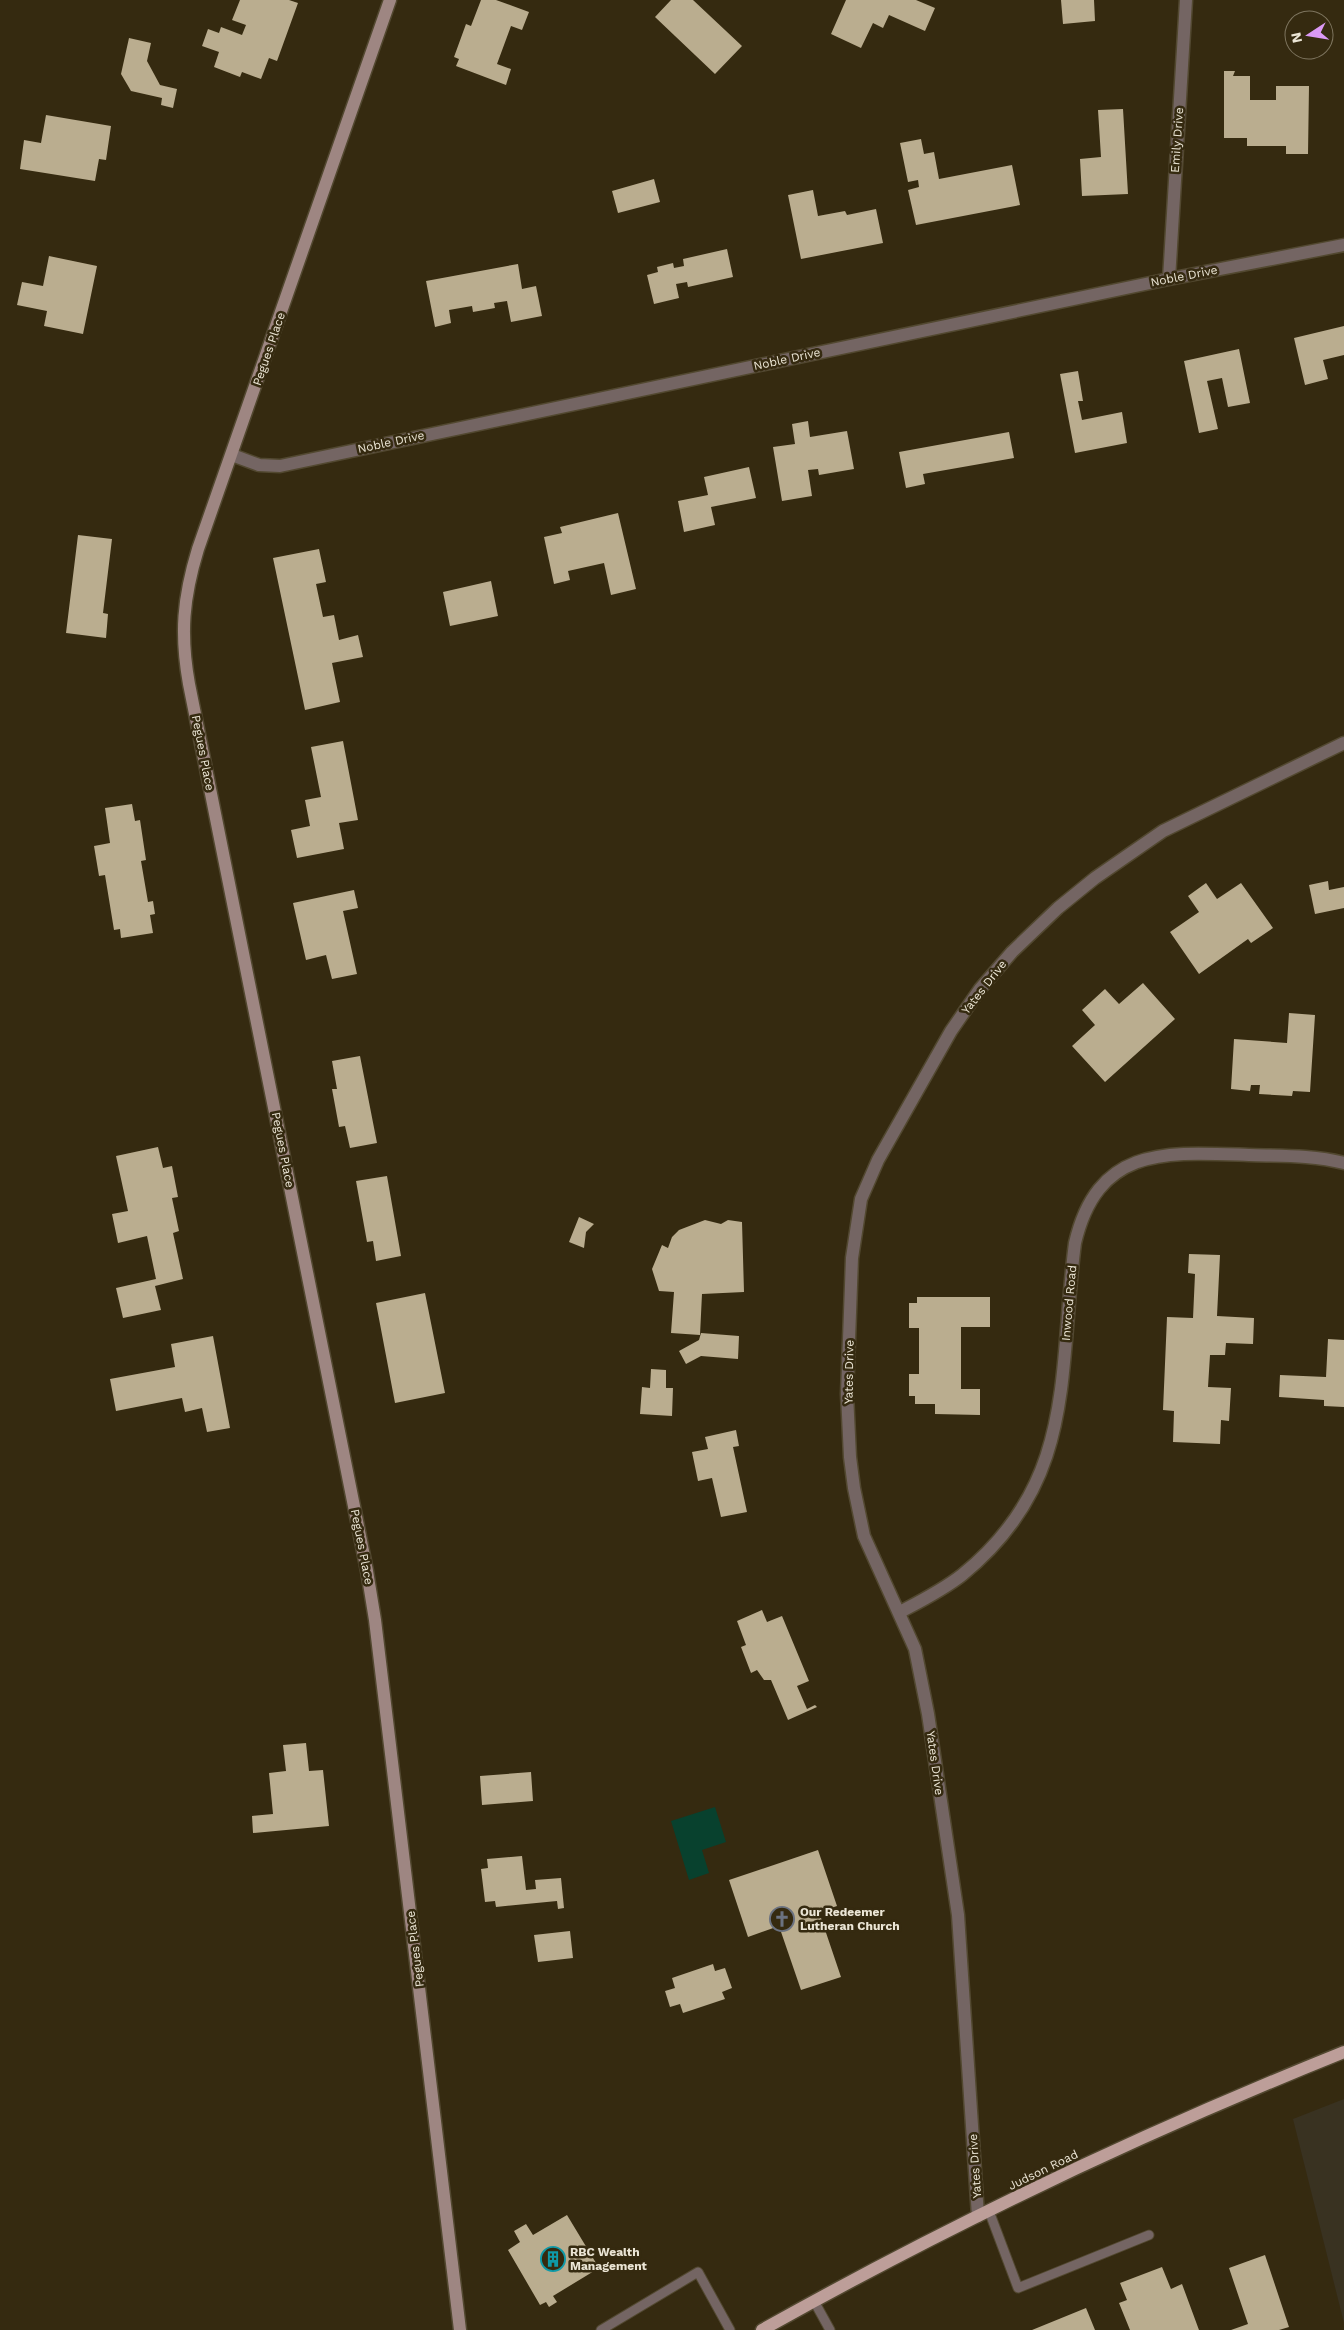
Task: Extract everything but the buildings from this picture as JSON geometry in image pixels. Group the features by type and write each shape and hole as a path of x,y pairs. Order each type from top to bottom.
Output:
{"main road":[{"name":"Judson Road","path":"762,2330 814,2301 984,2214 1195,2114 1344,2052"}],"street":[{"name":"Pegues Place","path":"390,0 192,570 184,605 184,650 368,1571 377,1630 460,2330"},
{"name":"Emily Drive","path":"1168,279 1186,0"},
{"name":"Noble Drive","path":"232,455 259,466 280,466 1168,279 1344,245"},
{"name":"Yates Drive","path":"984,2214 957,1910 922,1678 915,1649 900,1612 864,1536 854,1488 848,1427 852,1258 856,1218 867,1181 951,1031 980,989 1012,952 1058,908 1102,873 1162,831 1344,743"},
{"name":"Inwood Road","path":"900,1612 941,1590 980,1559 1022,1512 1036,1484 1049,1450 1062,1395 1075,1243 1088,1205 1101,1186 1116,1172 1162,1155 1198,1153 1297,1157 1344,1163"}],"lane":[{"path":"984,2214 1018,2288 1149,2235"},
{"path":"601,2330 698,2272 730,2330"},
{"path":"814,2301 830,2330"}],"shaded area":[{"path":"1344,2099 1344,2323 1293,2119"}],"green space":[{"path":"715,1807 726,1842 702,1850 709,1873 689,1880 671,1821"}],"place":[{"name":"Our Redeemer Lutheran Church","path":"782,1919"},
{"name":"RBC Wealth Management","path":"553,2259"}]}
